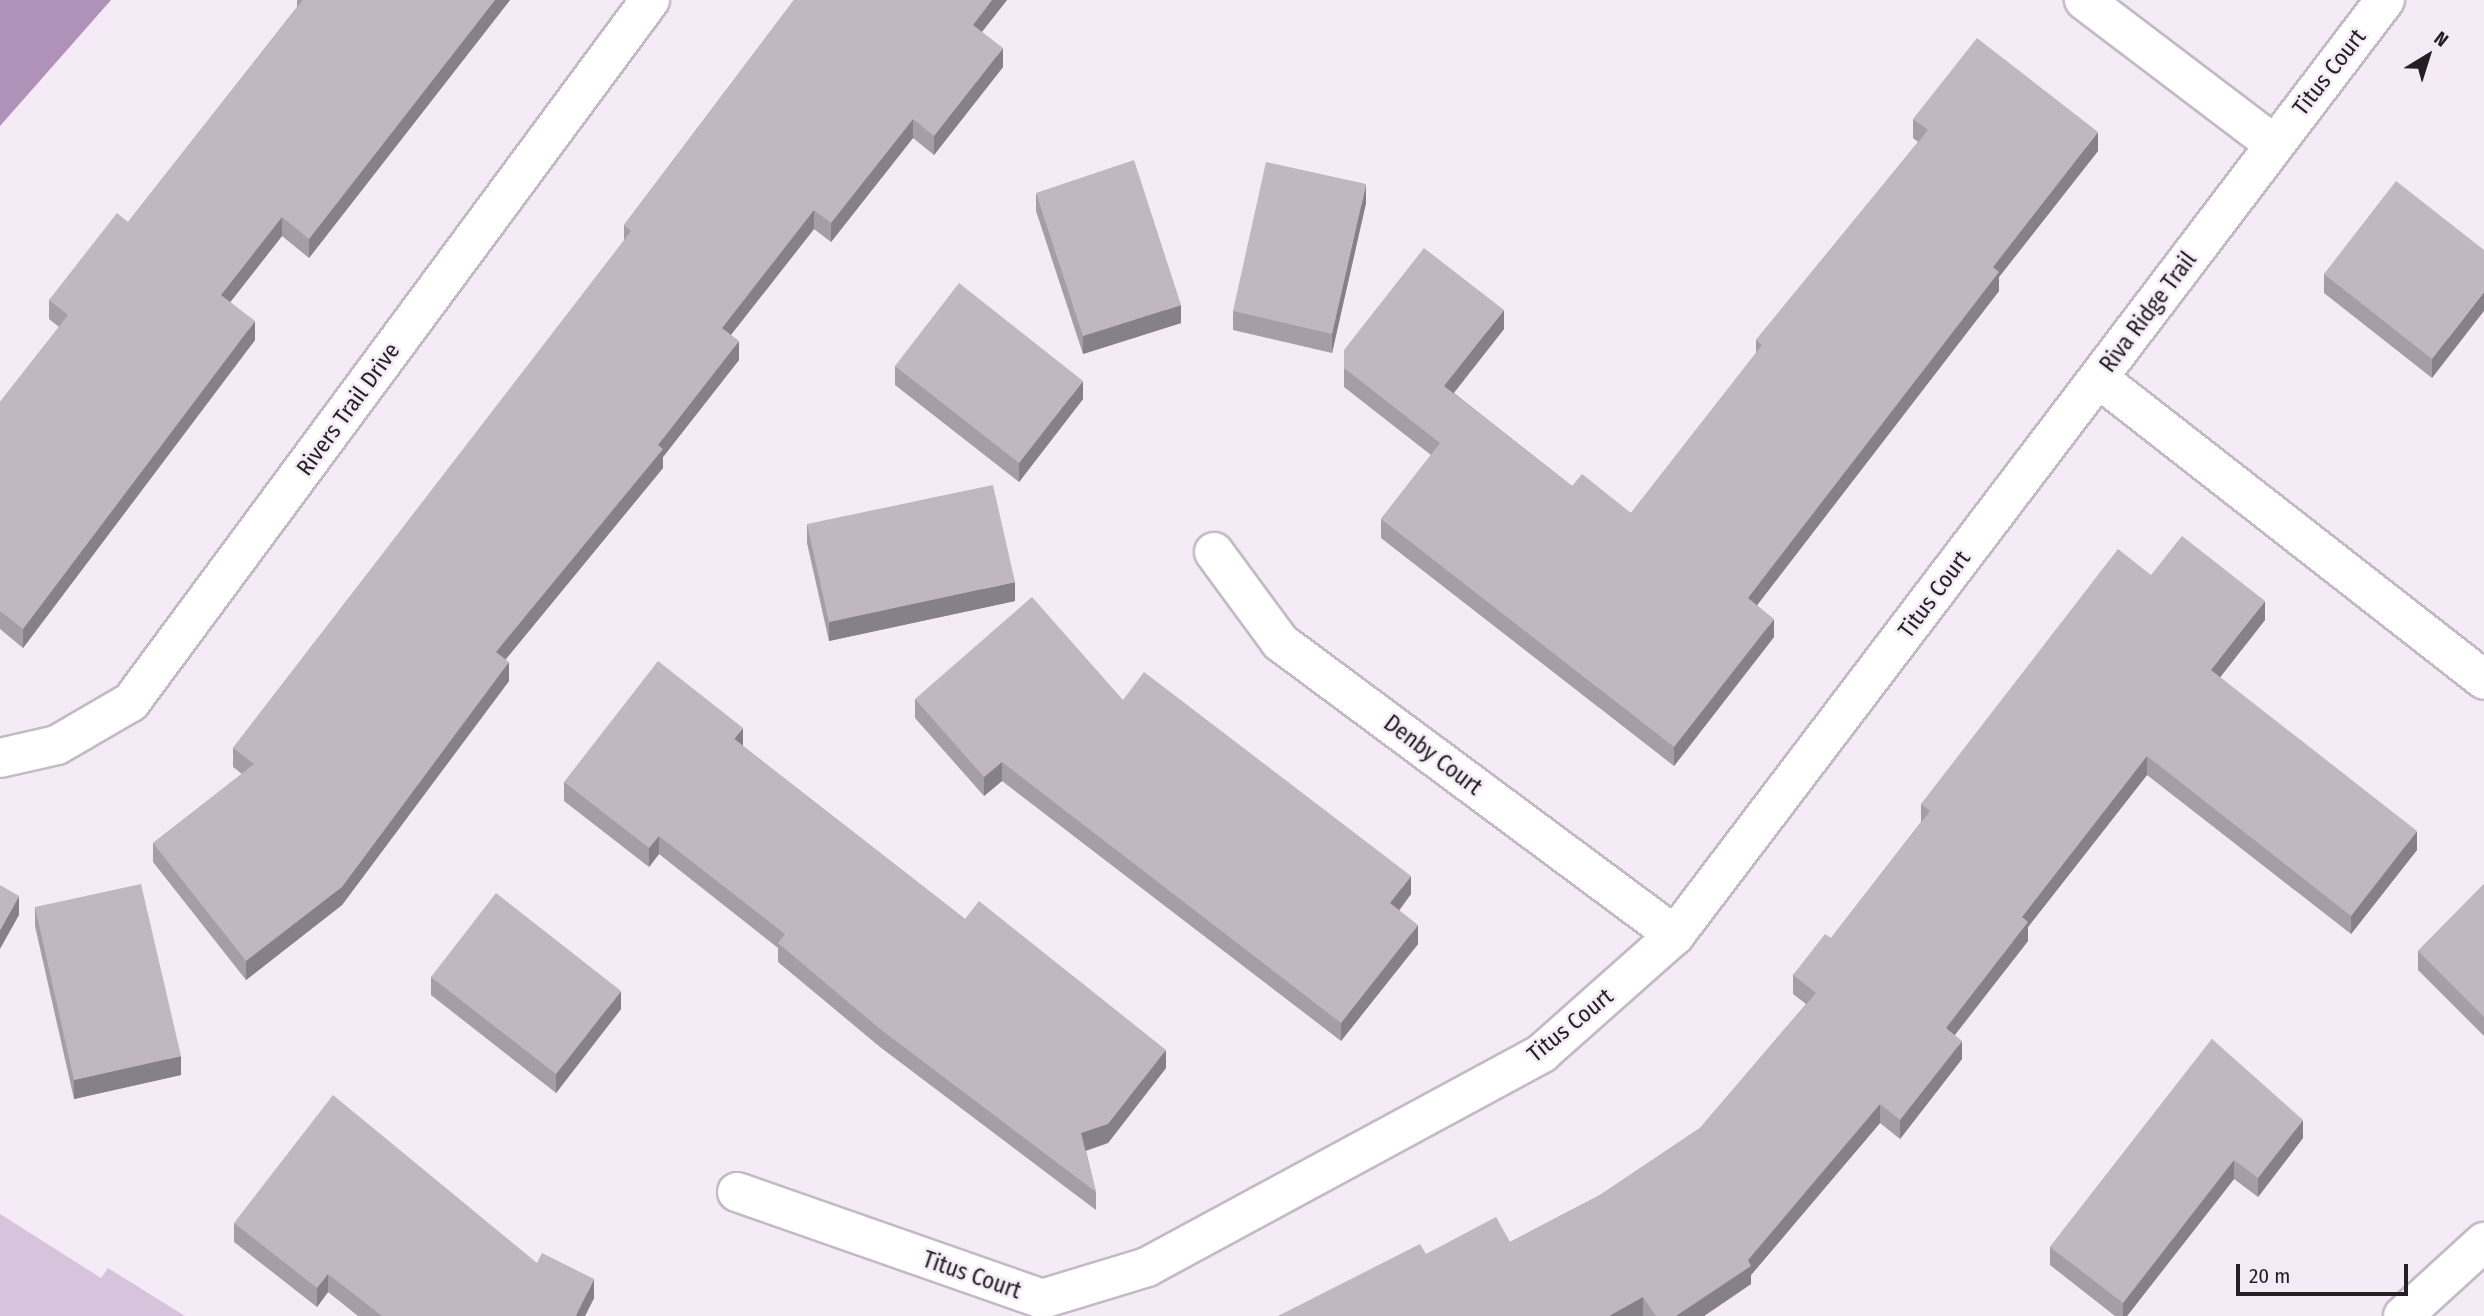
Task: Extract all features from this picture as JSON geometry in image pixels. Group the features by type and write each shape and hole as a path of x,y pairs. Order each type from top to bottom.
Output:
{"street":[{"name":"Rivers Trail Drive","path":"0,758 57,745 131,702 650,0"},
{"path":"2084,0 2274,144"},
{"name":"Titus Court","path":"2274,144 2385,0"},
{"name":"Riva Ridge Trail","path":"2274,144 2098,378 2484,680"},
{"name":"Titus Court","path":"737,1192 1042,1299 1147,1267 1542,1053 1675,935 2098,378"},
{"name":"Denby Court","path":"1214,552 1280,642 1675,935"},
{"path":"2403,1316 2484,1242"}],"shaded area":[{"path":"0,0 111,0 0,126"},
{"path":"0,1214 101,1278 108,1268 185,1316 0,1316"}],"building":[{"path":"303,0 495,0 309,239 282,217 221,295 255,321 23,629 0,611 0,402 68,315 49,300 117,213 128,222"},
{"path":"794,0 992,0 973,25 1003,48 934,136 913,119 831,223 814,210 722,328 739,341 658,445 663,449 496,652 509,662 342,887 246,961 153,843 254,764 233,748 631,231 624,225"},
{"path":"1977,38 2098,132 1993,267 1999,272 1748,598 1774,619 1674,747 1381,519 1440,443 1344,368 1344,350 1424,248 1504,310 1444,386 1572,486 1582,474 1631,513 1762,345 1756,340 1928,130 1913,119"},
{"path":"1134,160 1181,305 1083,336 1036,193"},
{"path":"1266,162 1366,184 1332,334 1233,311"},
{"path":"2396,181 2484,250 2484,292 2432,359 2324,274"},
{"path":"959,283 1083,381 1019,463 895,366"},
{"path":"993,485 1015,582 829,622 807,524"},
{"path":"2182,536 2265,601 2211,670 2417,831 2351,916 2147,756 2022,917 2028,922 1946,1028 1962,1041 1900,1120 1880,1104 1748,1260 1751,1266 1676,1316 1656,1316 1643,1297 1609,1316 1278,1316 1420,1244 1426,1254 1496,1217 1510,1242 1600,1195 1700,1128 1816,993 1793,975 1825,934 1831,938 1930,811 1921,804 2118,549 2151,575"},
{"path":"1032,597 1123,700 1144,672 1411,876 1390,903 1418,925 1341,1023 1002,762 984,777 915,699"},
{"path":"658,661 743,728 734,739 965,919 979,901 1166,1050 1108,1124 1081,1133 1096,1192 880,1029 778,943 785,934 659,836 649,848 564,782"},
{"path":"141,884 181,1056 74,1080 35,907"},
{"path":"2484,884 2484,1017 2418,951"},
{"path":"0,885 19,896 0,930"},
{"path":"496,893 621,991 556,1074 431,977"},
{"path":"2212,1039 2303,1120 2258,1178 2234,1160 2123,1303 2050,1247"},
{"path":"333,1095 537,1263 542,1253 594,1279 577,1316 382,1316 328,1274 317,1288 234,1223"}]}
